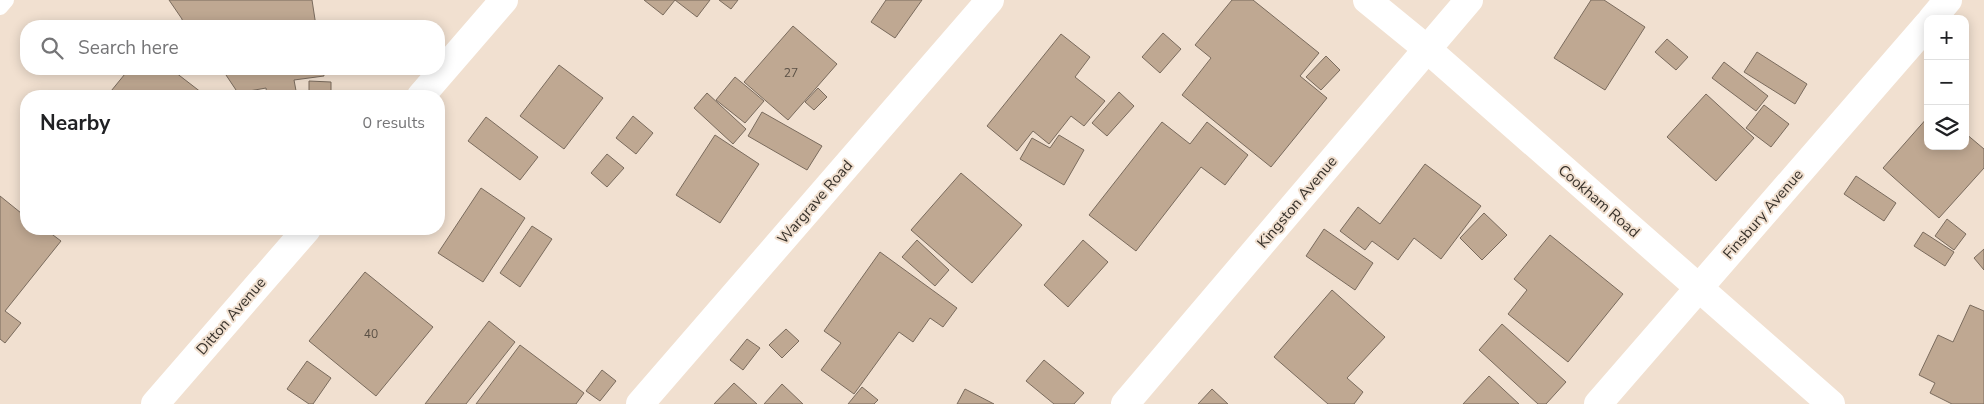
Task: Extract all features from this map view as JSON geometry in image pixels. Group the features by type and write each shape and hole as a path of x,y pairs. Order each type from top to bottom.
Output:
{"street":[{"path":"445,68 504,0"},
{"name":"Wargrave Road","path":"640,404 990,0"},
{"name":"Cookham Road","path":"1367,0 1426,49 1831,404"},
{"name":"Kingston Avenue","path":"1125,404 1469,0"},
{"path":"1935,15 1948,0"},
{"name":"Finsbury Avenue","path":"1598,404 1924,29"},
{"path":"426,90 439,75"},
{"name":"Ditton Avenue","path":"155,404 302,235"}],"lane":[{"path":"0,7 6,0"}],"building":[{"path":"169,0 312,0 315,20 182,20"},
{"path":"644,0 675,0 663,15"},
{"path":"675,0 710,0 697,17"},
{"path":"719,0 738,0 731,9"},
{"path":"886,0 922,0 895,38 871,22"},
{"path":"1232,0 1253,0 1319,53 1300,76 1327,98 1271,167 1182,95 1211,58 1195,45"},
{"path":"1591,0 1604,0 1645,27 1605,90 1554,58"},
{"path":"793,26 837,64 788,120 744,82"},
{"path":"1163,33 1181,49 1160,73 1142,57"},
{"path":"1061,34 1090,57 1075,77 1105,101 1084,126 1071,116 1049,144 1033,131 1017,151 987,126"},
{"path":"1667,39 1688,57 1676,70 1655,52"},
{"path":"1757,52 1807,84 1795,104 1744,72"},
{"path":"1326,56 1340,70 1321,90 1306,77"},
{"path":"1724,62 1768,96 1756,111 1712,78"},
{"path":"559,65 603,98 564,149 520,116"},
{"path":"124,75 179,75 198,90 112,90"},
{"path":"226,75 324,75 294,80 296,90 266,90 266,88 236,90"},
{"path":"735,77 764,101 745,123 716,100"},
{"path":"309,81 331,82 331,90 309,90"},
{"path":"818,88 827,97 814,110 805,102"},
{"path":"1119,92 1134,106 1107,136 1092,123"},
{"path":"707,93 746,129 733,144 694,108"},
{"path":"1706,94 1754,138 1716,181 1667,137"},
{"path":"1764,105 1789,124 1771,147 1746,128"},
{"path":"762,112 822,146 807,170 748,136"},
{"path":"633,116 653,133 636,154 616,138"},
{"path":"486,117 538,157 520,180 468,141"},
{"path":"1162,122 1190,144 1207,122 1248,155 1225,185 1201,167 1136,251 1089,215"},
{"path":"1924,122 1924,150 1969,150 1969,136 1984,149 1984,168 1939,218 1883,168"},
{"path":"715,135 759,164 720,223 676,195"},
{"path":"1059,135 1084,150 1064,185 1020,159 1032,138 1050,148"},
{"path":"607,154 624,168 607,187 591,173"},
{"path":"1425,164 1481,206 1441,259 1414,238 1398,260 1372,241 1365,250 1340,231 1358,207 1380,224"},
{"path":"961,173 1022,225 972,283 911,230"},
{"path":"1856,176 1896,203 1884,221 1844,194"},
{"path":"481,188 525,218 483,282 438,253"},
{"path":"0,196 20,212 20,235 53,235 61,241 5,311 21,323 5,343 0,339"},
{"path":"1484,213 1507,235 1482,260 1460,238"},
{"path":"1947,219 1966,234 1954,250 1935,236"},
{"path":"532,226 552,239 520,287 500,273"},
{"path":"1324,229 1373,263 1355,290 1306,256"},
{"path":"1923,232 1954,252 1945,266 1914,246"},
{"path":"1550,235 1623,294 1568,362 1508,314 1527,290 1514,279"},
{"path":"917,240 949,270 935,286 902,257"},
{"path":"1083,240 1108,262 1068,307 1044,285"},
{"path":"1984,249 1984,270 1974,258"},
{"path":"880,252 957,308 943,327 930,318 913,342 899,332 854,394 821,370 841,343 824,331"},
{"path":"365,272 433,327 376,396 309,341"},
{"path":"1332,290 1385,337 1347,378 1363,392 1354,404 1328,404 1274,357"},
{"path":"1970,305 1984,311 1984,404 1952,404 1930,393 1935,383 1919,375 1938,335 1953,342"},
{"path":"489,321 515,342 466,404 425,404"},
{"path":"1502,324 1566,382 1546,404 1538,404 1479,350"},
{"path":"786,329 799,341 782,358 769,345"},
{"path":"747,339 760,348 743,370 730,360"},
{"path":"520,345 584,393 576,404 476,404"},
{"path":"1044,360 1084,393 1074,404 1054,404 1026,381"},
{"path":"307,361 331,378 313,404 309,404 287,389"},
{"path":"602,370 616,381 600,401 586,391"},
{"path":"1489,376 1519,404 1463,404"},
{"path":"734,383 757,404 714,404"},
{"path":"782,384 803,404 764,404"},
{"path":"862,387 878,400 874,404 848,404"},
{"path":"965,389 994,404 957,404"},
{"path":"1212,389 1228,404 1198,404"}]}
